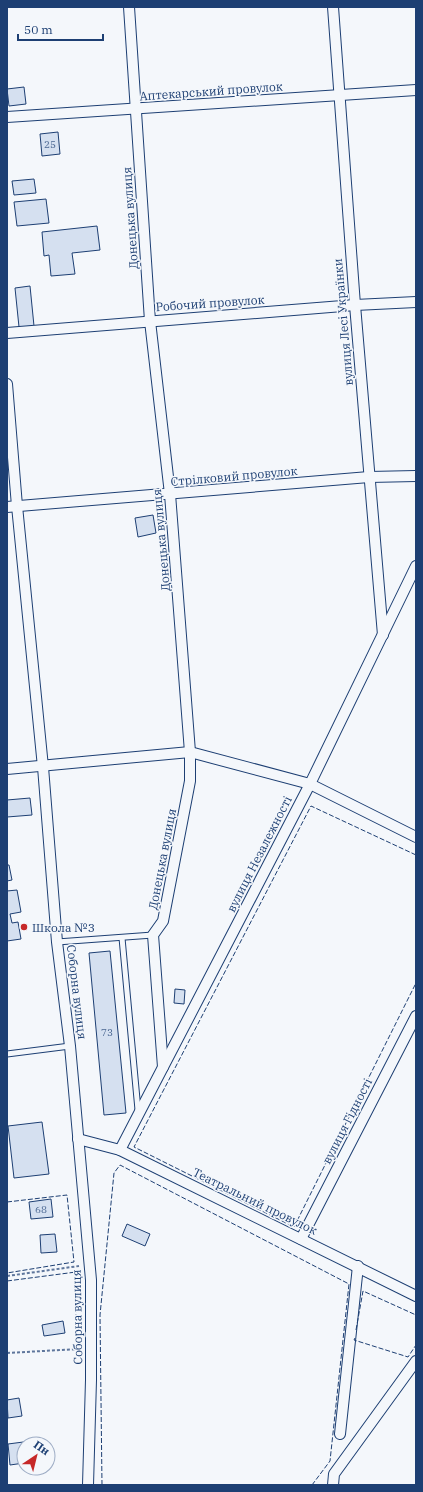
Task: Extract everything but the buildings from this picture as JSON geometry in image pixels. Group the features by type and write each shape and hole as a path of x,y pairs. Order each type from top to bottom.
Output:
{"street":[{"name":"Донецька вулиця","path":"129,7 150,321 170,494 190,752 190,781 163,921 153,935"},
{"name":"вулиця Лесі Українки","path":"333,7 354,305 383,635"},
{"name":"Аптекарський провулок","path":"7,117 416,90"},
{"name":"Робочий провулок","path":"7,333 354,305 416,302"},
{"name":"Соборна вулиця","path":"7,384 43,767 57,942 70,1046 91,1280 91,1380 88,1485"},
{"name":"Стрілковий провулок","path":"7,507 369,477 416,476"},
{"name":"вулиця Незалежності","path":"120,1150 310,784 416,566"},
{"path":"7,770 190,752 310,784 416,837"},
{"path":"153,935 164,1067"},
{"name":"вулиця Гідності","path":"302,1238 416,1016"},
{"name":"Театральний провулок","path":"78,1139 120,1150 302,1238 416,1296"},
{"path":"340,1434 358,1266"},
{"path":"333,1485 334,1474 416,1361"}],"lane":[{"path":"57,942 153,935"},
{"path":"122,938 139,1114"},
{"path":"7,1054 70,1046"}],"path":[{"path":"7,1276 78,1265 91,1280"},
{"path":"7,1353 79,1349"}],"fence":[{"path":"416,855 311,806 134,1147 294,1227 416,983"},
{"path":"102,1485 100,1315 114,1173 120,1165 349,1284 330,1461 312,1485"},
{"path":"7,1202 67,1195 74,1262 7,1273"},
{"path":"7,1281 76,1272 76,1338"},
{"path":"356,1330 363,1291 416,1315"},
{"path":"355,1338 354,1340 408,1357 416,1345"}],"place":[{"name":"Школа №3","path":"24,927"}]}
